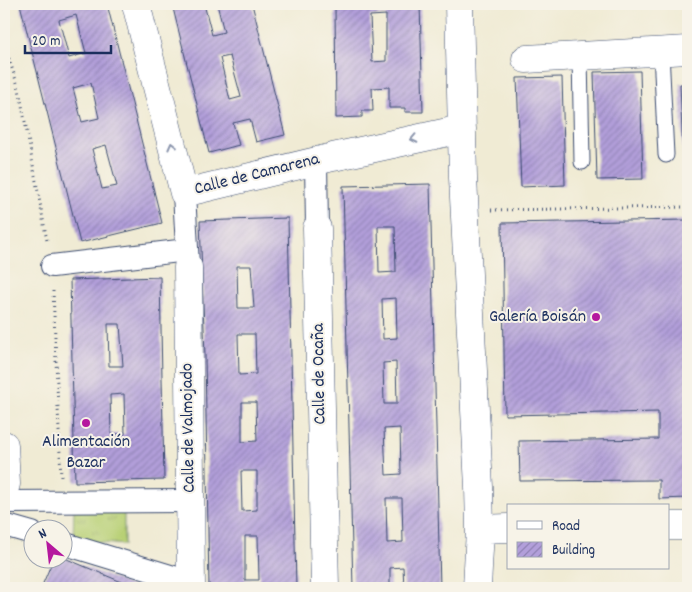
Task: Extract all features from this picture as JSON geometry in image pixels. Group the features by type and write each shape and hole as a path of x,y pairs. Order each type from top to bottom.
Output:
{"street":[{"name":"Calle de Camarena","path":"136,4 184,193 462,128"},
{"path":"459,4 462,128 480,529 476,588"},
{"path":"526,59 688,50"},
{"name":"Calle de Ocaña","path":"316,161 324,588"},
{"path":"52,266 187,258 184,193"},
{"name":"Calle de Valmojado","path":"187,258 190,585"},
{"path":"4,446 6,484 4,490"},
{"path":"4,502 190,501"},
{"path":"4,524 22,530"},
{"path":"670,526 688,526"},
{"path":"480,529 507,528"},
{"path":"72,546 149,579 190,585"}],"lane":[{"path":"661,52 666,155"},
{"path":"580,56 582,162"}],"path":[{"path":"491,210 688,207"}],"green space":[{"path":"124,505 124,545 73,540 74,508"}],"building":[{"path":"20,4 107,4 162,223 80,243","holes":["76,15 86,53 69,58 59,20","91,83 99,118 82,122 73,88","106,145 117,186 102,189 92,149"]},
{"path":"172,4 204,4 212,35 224,32 217,4 252,4 285,135 256,142 250,119 233,123 239,145 209,153","holes":["230,56 241,97 230,100 220,58"]},
{"path":"335,4 420,4 423,112 405,112 405,108 389,108 389,87 372,88 373,111 362,111 362,117 336,118","holes":["386,15 386,61 372,62 370,16"]},
{"path":"553,4 577,4 577,5 553,7"},
{"path":"640,71 643,179 597,180 594,72"},
{"path":"562,77 565,185 521,187 517,78"},
{"path":"680,84 688,84 688,180 684,180"},
{"path":"430,184 440,588 404,588 403,567 390,568 390,588 353,588 343,186","holes":["378,226 395,226 396,272 379,273","396,298 397,338 383,339 382,299","396,362 397,404 384,404 383,363","400,428 401,474 386,475 384,429","386,498 402,498 403,542 387,543"]},
{"path":"288,218 296,588 209,588 205,356 200,221","holes":["237,266 251,266 254,308 238,308","238,334 255,334 256,374 239,375","242,402 256,402 257,441 242,442","241,471 257,471 257,510 242,511","245,536 258,536 259,580 245,580"]},
{"name":"Galería Boisán","path":"688,220 688,498 659,499 659,480 520,481 519,441 658,439 658,412 505,415 502,223"},
{"path":"160,277 164,480 75,482 70,280","holes":["108,324 120,324 123,366 109,366","124,394 125,434 111,434 110,395"]},
{"path":"72,561 136,588 41,588 49,570 72,570"}],"place":[{"name":"Galería Boisán","path":"596,317"},
{"name":"Alimentación Bazar","path":"86,423"}]}
